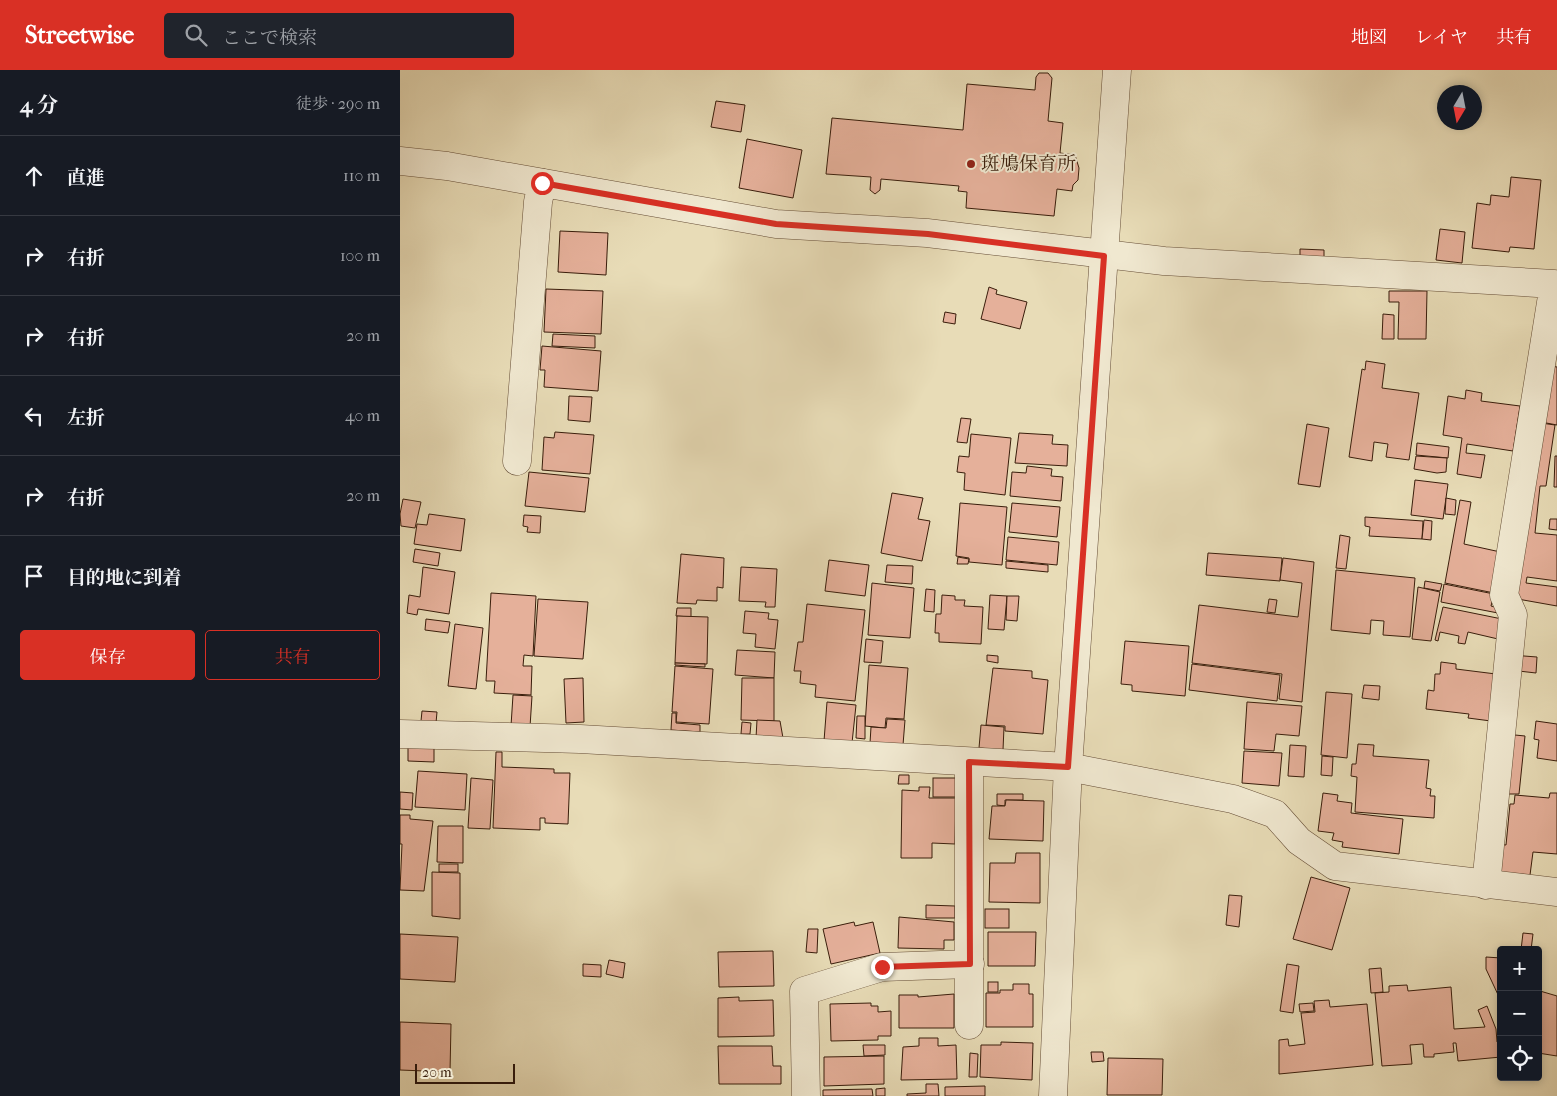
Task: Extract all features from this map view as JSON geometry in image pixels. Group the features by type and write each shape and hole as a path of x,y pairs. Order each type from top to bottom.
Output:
{"street":[{"path":"1053,1096 1068,767 1117,70"},
{"path":"400,161 447,166 776,224 928,234 1104,256 1164,261 1554,284 1504,595 1513,615 1486,885"},
{"path":"517,461 542,183"},
{"path":"400,734 580,739 1068,767 1233,799 1275,814 1299,841 1335,866 1557,892"},
{"path":"969,762 969,1025"},
{"path":"806,1096 804,990 882,967 970,964"}],"building":[{"path":"1039,73 1048,73 1052,78 1048,121 1063,123 1060,153 1075,155 1079,168 1078,180 1073,185 1072,191 1057,189 1054,216 966,208 967,192 958,191 959,186 881,179 880,190 875,194 870,190 871,177 826,174 832,118 963,130 967,84 1035,90 1036,77"},
{"path":"716,101 745,105 741,132 711,127"},
{"path":"747,139 802,150 793,198 739,188"},
{"path":"1511,177 1541,180 1534,249 1510,247 1509,252 1472,248 1477,203 1490,205 1491,195 1509,197"},
{"path":"1440,229 1465,232 1462,263 1436,260"},
{"path":"560,231 608,233 606,275 558,272"},
{"path":"1300,249 1324,250 1324,265 1300,264"},
{"path":"989,287 997,290 996,294 1027,302 1020,329 981,319"},
{"path":"546,289 603,291 601,334 544,332"},
{"path":"1389,291 1427,291 1426,339 1398,339 1399,302 1389,302"},
{"path":"945,312 956,314 955,324 943,322"},
{"path":"1383,314 1394,315 1394,339 1382,339"},
{"path":"553,334 595,336 595,348 552,346"},
{"path":"542,346 601,351 598,391 544,387 545,370 540,370"},
{"path":"1366,361 1385,364 1382,388 1419,393 1409,460 1386,457 1388,444 1374,442 1372,461 1349,457 1362,369 1365,370"},
{"path":"1551,366 1557,367 1557,425 1541,422"},
{"path":"1466,390 1482,393 1481,401 1520,406 1513,451 1467,444 1466,453 1485,455 1481,478 1457,474 1462,438 1443,435 1448,396 1465,399"},
{"path":"569,396 592,397 590,422 568,420"},
{"path":"961,418 971,419 967,443 957,442"},
{"path":"1541,423 1555,425 1546,486 1540,486 1535,533 1557,535 1557,581 1527,577 1526,583 1557,587 1557,606 1512,598"},
{"path":"1307,424 1329,428 1320,487 1298,484"},
{"path":"555,432 594,435 590,474 542,470 544,437 554,438"},
{"path":"1019,433 1053,435 1052,444 1068,445 1067,466 1015,463"},
{"path":"971,434 1011,438 1005,495 964,490 965,473 957,472 959,456 969,457"},
{"path":"1417,443 1449,447 1448,458 1416,455"},
{"path":"1416,456 1447,458 1446,472 1437,473 1414,469"},
{"path":"1555,456 1557,456 1557,487 1554,487"},
{"path":"1027,466 1052,469 1051,476 1063,477 1061,501 1010,496 1012,472 1026,473"},
{"path":"529,472 589,478 585,512 525,506"},
{"path":"1415,480 1448,484 1443,519 1411,515"},
{"path":"892,493 923,498 918,519 930,521 922,561 881,553"},
{"path":"1446,498 1456,500 1455,515 1445,514"},
{"path":"403,499 421,502 415,528 401,526 400,514"},
{"path":"1460,500 1471,502 1464,544 1505,553 1499,594 1445,583"},
{"path":"960,503 1007,507 1002,565 969,562 969,558 956,556"},
{"path":"1012,503 1060,507 1057,537 1009,532"},
{"path":"429,514 465,519 461,551 414,544 417,524 427,525"},
{"path":"524,515 541,516 540,533 527,532 528,527 523,526"},
{"path":"1365,517 1423,521 1422,539 1369,536 1370,527 1365,526"},
{"path":"1550,519 1557,519 1557,530 1549,529"},
{"path":"1424,520 1432,521 1431,540 1422,539"},
{"path":"1340,535 1350,537 1346,569 1336,568"},
{"path":"1008,537 1059,542 1057,565 1006,560"},
{"path":"415,549 440,553 438,566 413,562"},
{"path":"1208,553 1282,558 1280,581 1206,575"},
{"path":"681,554 724,558 723,588 717,587 717,601 697,600 696,604 677,603"},
{"path":"958,557 969,559 968,564 957,564"},
{"path":"1283,558 1314,562 1302,702 1279,699 1282,674 1192,663 1199,605 1298,617 1302,583 1280,580"},
{"path":"829,560 869,565 865,596 825,591"},
{"path":"1006,561 1048,565 1048,572 1006,568"},
{"path":"887,565 913,566 912,584 885,582"},
{"path":"423,567 455,572 449,614 418,609 417,615 407,613 409,595 420,597"},
{"path":"741,567 777,569 775,607 765,607 766,602 739,601"},
{"path":"1336,570 1415,578 1410,637 1383,635 1384,621 1371,620 1370,634 1331,630"},
{"path":"1425,581 1442,584 1440,591 1424,588"},
{"path":"872,583 914,588 910,638 868,635"},
{"path":"1444,584 1494,594 1491,606 1499,608 1498,613 1441,602"},
{"path":"1418,587 1440,592 1431,641 1412,639"},
{"path":"926,589 935,590 934,612 924,611"},
{"path":"491,593 536,596 533,656 524,655 523,666 532,666 531,695 494,693 495,681 486,681"},
{"path":"942,595 955,596 955,600 965,600 964,606 983,607 981,644 939,642 939,633 935,633 936,614 941,614"},
{"path":"990,595 1007,596 1004,630 988,629"},
{"path":"1007,596 1019,596 1017,621 1006,620"},
{"path":"538,599 588,602 583,659 534,656"},
{"path":"1269,599 1277,600 1275,613 1267,612"},
{"path":"807,604 865,610 855,701 815,697 816,685 800,683 801,671 794,671 798,642 803,642"},
{"path":"1443,607 1502,619 1498,639 1468,632 1465,644 1458,643 1459,636 1440,632 1438,641 1435,640"},
{"path":"677,608 691,608 691,617 676,616"},
{"path":"745,611 769,613 768,619 778,620 775,649 755,647 756,634 743,633"},
{"path":"677,616 708,617 707,664 675,663"},
{"path":"426,619 450,622 448,633 425,630"},
{"path":"455,624 483,628 476,689 448,686"},
{"path":"866,639 883,641 881,663 864,662"},
{"path":"1125,641 1189,646 1185,696 1132,691 1132,685 1121,684"},
{"path":"737,650 775,652 774,678 735,675"},
{"path":"987,655 998,656 998,663 987,661"},
{"path":"1511,655 1537,657 1536,673 1510,670"},
{"path":"1441,662 1456,664 1456,669 1496,674 1491,721 1468,718 1469,714 1426,709 1428,690 1434,691 1435,674 1440,674"},
{"path":"675,663 705,664 705,667 675,665"},
{"path":"1192,664 1280,675 1277,701 1189,690"},
{"path":"869,665 908,668 904,719 886,718 885,728 865,726"},
{"path":"675,666 713,669 709,724 676,722 677,712 672,712"},
{"path":"993,668 1032,671 1032,678 1048,680 1043,734 1005,731 1005,726 986,725"},
{"path":"583,678 584,722 566,723 564,679"},
{"path":"742,678 774,678 774,721 741,720"},
{"path":"1364,685 1380,686 1379,700 1362,698"},
{"path":"1326,692 1352,694 1347,758 1321,755"},
{"path":"513,695 532,696 530,727 511,726"},
{"path":"827,702 856,705 852,743 824,741"},
{"path":"1247,702 1302,706 1299,736 1276,734 1274,751 1244,749"},
{"path":"422,711 437,712 436,723 421,721"},
{"path":"672,713 676,713 676,723 700,725 700,732 671,730"},
{"path":"857,716 865,716 865,739 856,738"},
{"path":"887,719 905,720 903,745 870,743 871,727 886,728"},
{"path":"757,720 780,721 783,738 756,738"},
{"path":"1536,721 1557,724 1557,761 1537,758 1539,740 1534,739"},
{"path":"742,722 751,723 750,734 741,734"},
{"path":"981,725 1004,727 1003,750 979,748"},
{"path":"1505,734 1525,736 1519,794 1500,794"},
{"path":"1358,744 1374,745 1373,756 1429,760 1426,788 1431,789 1430,796 1435,796 1434,818 1355,812 1357,777 1351,776 1352,764 1356,764"},
{"path":"1290,745 1306,746 1304,777 1288,776"},
{"path":"408,747 434,748 434,762 408,761"},
{"path":"1244,751 1282,753 1279,786 1242,783"},
{"path":"496,752 502,752 502,767 554,769 554,773 570,773 568,824 545,823 545,818 540,818 540,830 493,828"},
{"path":"1322,756 1333,757 1332,776 1321,775"},
{"path":"418,771 467,774 465,810 415,807"},
{"path":"899,775 909,775 909,784 898,784"},
{"path":"471,778 493,780 490,829 468,828"},
{"path":"933,778 957,778 957,797 933,797"},
{"path":"919,787 930,787 929,798 956,798 955,844 932,843 932,858 901,858 902,790 919,791"},
{"path":"400,792 413,793 412,810 400,809"},
{"path":"1323,793 1338,795 1337,801 1352,803 1351,813 1403,819 1399,854 1342,847 1343,842 1332,840 1334,833 1318,831"},
{"path":"1550,793 1557,793 1557,854 1533,852 1530,875 1495,872 1498,844 1506,845 1510,804 1514,804 1515,795 1549,798"},
{"path":"997,794 1023,794 1023,800 1005,800 1005,806 997,805"},
{"path":"1006,800 1044,801 1043,841 989,839 992,806 1005,806"},
{"path":"400,815 410,815 410,819 433,821 424,891 400,890 402,844 400,844"},
{"path":"438,826 463,826 463,863 437,862"},
{"path":"1016,853 1040,853 1040,903 989,902 990,863 1015,863"},
{"path":"439,864 458,864 458,872 439,872"},
{"path":"432,872 460,873 460,919 432,916"},
{"path":"1311,877 1350,888 1332,950 1293,939"},
{"path":"1229,895 1242,896 1239,927 1226,925"},
{"path":"926,905 955,906 955,918 926,918"},
{"path":"985,909 1009,909 1009,928 985,928"},
{"path":"899,917 954,922 954,940 944,940 944,949 898,948"},
{"path":"854,922 855,926 873,922 880,953 831,964 823,929"},
{"path":"808,929 818,929 817,953 806,952"},
{"path":"988,932 1036,932 1035,966 988,966"},
{"path":"1523,933 1533,934 1532,946 1521,946"},
{"path":"400,934 458,937 455,982 400,979"},
{"path":"773,951 774,986 719,987 718,952"},
{"path":"1486,957 1497,958 1497,993 1486,969"},
{"path":"609,960 625,963 623,978 606,974"},
{"path":"583,964 601,965 601,977 583,976"},
{"path":"1287,964 1299,966 1293,1013 1280,1011"},
{"path":"1381,968 1383,992 1371,993 1369,969"},
{"path":"988,982 998,982 998,992 988,992"},
{"path":"1013,984 1029,984 1029,994 1033,994 1033,1027 986,1027 986,993 1000,993 1000,990 1013,990"},
{"path":"1407,985 1408,991 1451,987 1454,1029 1485,1027 1478,1010 1487,1006 1496,1029 1497,1057 1458,1061 1456,1043 1453,1043 1454,1052 1434,1054 1434,1057 1424,1057 1423,1044 1410,1045 1412,1064 1382,1066 1375,993 1389,992 1389,986"},
{"path":"1542,992 1557,996 1557,1056 1542,1054"},
{"path":"954,994 954,1028 899,1028 899,995 918,995 918,997"},
{"path":"739,997 739,1001 773,1000 774,1036 718,1037 718,998"},
{"path":"1329,1000 1330,1007 1367,1004 1373,1065 1279,1074 1279,1040 1288,1039 1289,1046 1305,1044 1301,1013 1315,1012 1314,1001"},
{"path":"871,1003 871,1006 878,1006 878,1012 891,1011 891,1036 878,1036 878,1040 831,1041 830,1004"},
{"path":"1313,1003 1314,1011 1300,1012 1299,1004"},
{"path":"400,1022 451,1024 450,1072 400,1070"},
{"path":"919,1038 938,1038 938,1046 956,1045 957,1079 901,1080 903,1047 919,1046"},
{"path":"1001,1042 1033,1043 1032,1080 980,1077 981,1045 1001,1045"},
{"path":"863,1045 885,1045 885,1055 864,1056"},
{"path":"718,1046 772,1046 773,1066 781,1066 781,1084 719,1084"},
{"path":"1091,1052 1103,1052 1104,1061 1092,1062"},
{"path":"970,1053 978,1054 977,1077 969,1077"},
{"path":"884,1056 884,1084 824,1086 824,1057"},
{"path":"1108,1058 1163,1059 1162,1095 1107,1095"},
{"path":"926,1084 938,1084 939,1096 907,1096 907,1094 926,1093"},
{"path":"985,1086 985,1096 945,1096 945,1087"},
{"path":"885,1088 885,1096 876,1096 876,1089"},
{"path":"872,1089 873,1096 823,1096 823,1090"}],"place":[{"name":"斑鳩保育所","path":"971,164"}],"route":[{"path":"542,183 776,224 928,234 1104,256 1068,767 969,762 970,964 882,967"}]}
